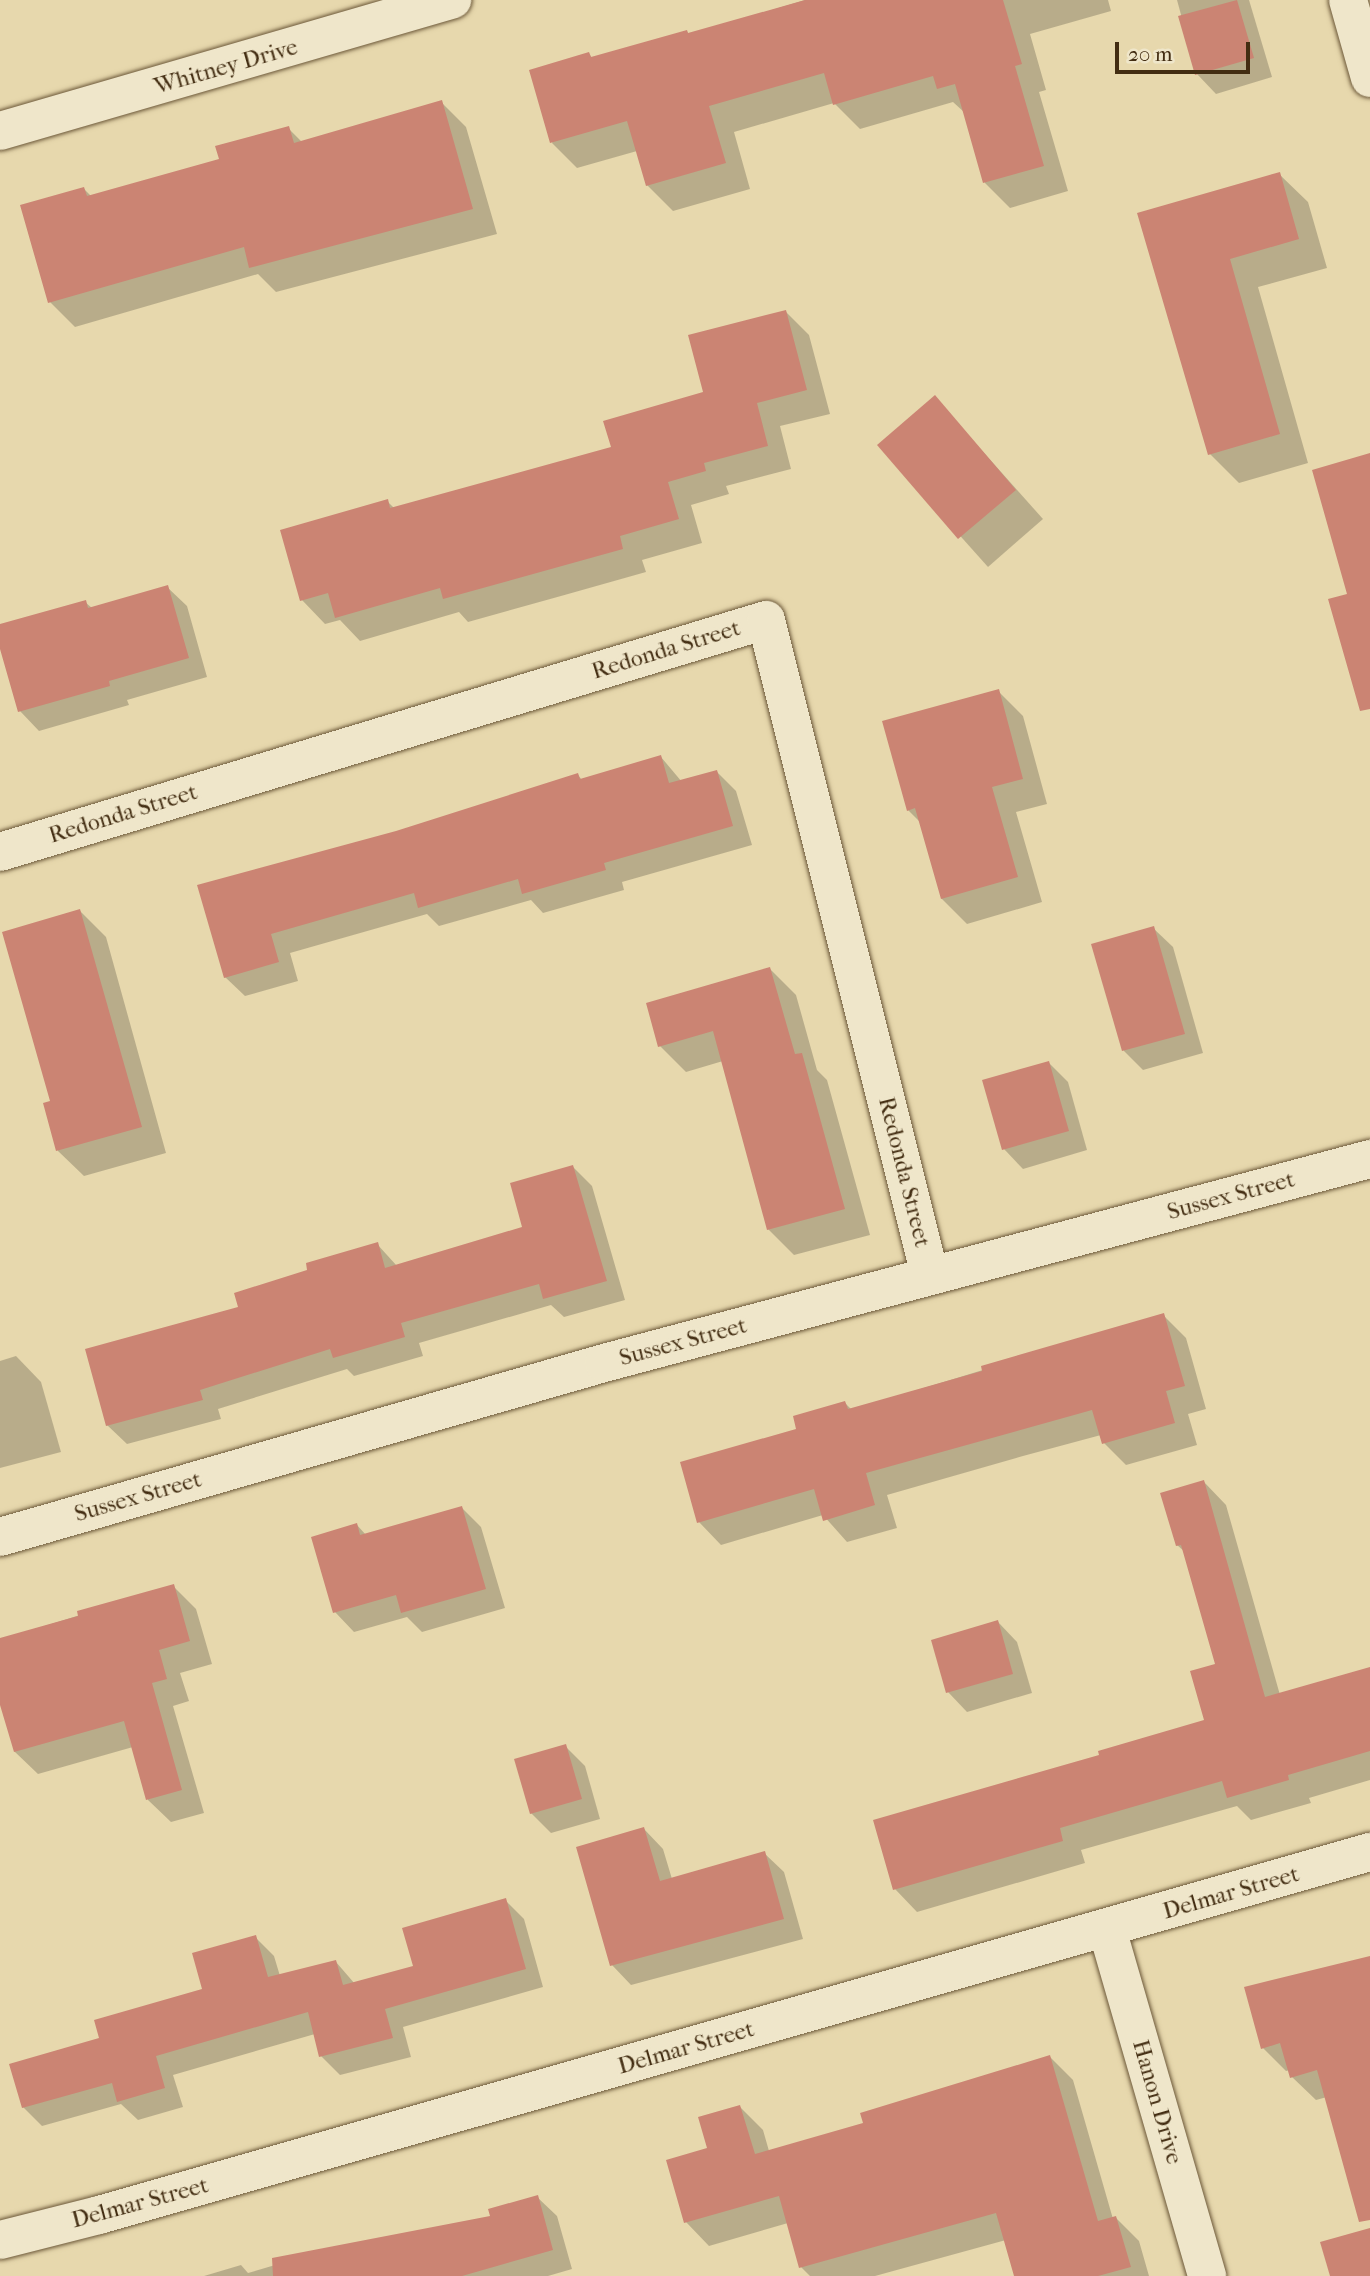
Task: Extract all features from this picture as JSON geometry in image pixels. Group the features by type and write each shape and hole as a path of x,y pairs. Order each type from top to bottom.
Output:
{"street":[{"name":"Whitney Drive","path":"0,131 452,0"},
{"path":"1348,0 1370,78"},
{"name":"Redonda Street","path":"0,852 765,620 930,1276"},
{"name":"Sussex Street","path":"0,1537 604,1363 1370,1159"},
{"name":"Delmar Street","path":"0,2240 99,2215 1370,1852"},
{"name":"Hanon Drive","path":"1107,1928 1207,2276"}],"building":[{"path":"805,0 1003,0 1022,64 1015,66 1044,166 983,183 955,84 937,89 933,76 833,105 824,73 709,106 726,163 646,186 627,121 550,143 529,70 589,52 591,57 687,30 688,33"},
{"path":"1237,0 1254,58 1195,75 1178,16"},
{"path":"442,100 473,209 249,268 244,247 48,303 20,205 84,187 87,196 219,159 215,146 289,126 294,143"},
{"path":"1280,172 1299,239 1230,259 1280,434 1208,455 1137,213"},
{"path":"786,310 807,390 757,403 768,446 704,463 706,471 668,482 679,519 620,536 623,549 443,599 440,588 335,618 328,593 300,601 280,530 388,499 390,508 611,447 603,421 703,392 688,335"},
{"path":"935,395 1016,490 958,539 877,445"},
{"path":"1370,453 1370,709 1360,711 1328,599 1347,594 1312,470"},
{"path":"168,585 189,658 109,681 110,686 18,712 0,649 0,624 86,600 88,608"},
{"path":"999,689 1023,779 992,787 1018,877 941,899 915,808 907,811 882,721"},
{"path":"661,755 669,783 717,770 733,826 604,863 606,870 522,894 518,879 418,908 414,893 271,934 279,962 224,978 197,885 396,831 578,773 580,779"},
{"path":"80,909 142,1127 56,1151 43,1103 50,1101 2,932"},
{"path":"1154,926 1185,1034 1122,1051 1091,944"},
{"path":"770,967 795,1054 802,1053 845,1209 767,1230 713,1031 658,1047 646,1003"},
{"path":"1049,1061 1069,1131 1002,1150 982,1080"},
{"path":"573,1165 607,1281 543,1299 539,1284 401,1323 405,1337 333,1358 330,1349 200,1390 203,1400 106,1426 85,1349 238,1307 234,1293 307,1270 306,1263 378,1242 385,1268 522,1227 510,1183"},
{"path":"1164,1313 1185,1386 1166,1391 1175,1423 1102,1444 1092,1410 866,1473 875,1505 823,1521 814,1489 697,1523 680,1462 796,1429 793,1416 845,1401 848,1409 982,1371 981,1366"},
{"path":"1204,1480 1265,1697 1370,1667 1370,1751 1288,1775 1289,1780 1227,1798 1222,1781 1060,1828 1063,1841 893,1890 873,1820 1099,1755 1098,1751 1204,1720 1190,1671 1215,1664 1181,1545 1176,1546 1160,1493"},
{"path":"462,1506 486,1589 401,1613 396,1595 333,1613 311,1537 357,1523 360,1535"},
{"path":"174,1584 190,1641 159,1650 167,1679 152,1683 182,1790 146,1800 124,1721 14,1752 0,1705 0,1638 78,1616 77,1611"},
{"path":"998,1620 1013,1674 946,1693 931,1640"},
{"path":"566,1744 582,1799 530,1814 514,1759"},
{"path":"644,1827 660,1881 765,1851 784,1919 610,1966 576,1847"},
{"path":"506,1898 526,1969 385,2009 393,2038 319,2057 308,2012 156,2056 165,2088 117,2102 112,2083 22,2108 9,2064 99,2038 94,2020 202,1989 192,1953 256,1935 268,1977 336,1960 343,1985 413,1966 402,1928"},
{"path":"1370,1956 1370,2220 1359,2222 1317,2070 1290,2078 1280,2043 1261,2049 1244,1987"},
{"path":"1050,2055 1098,2221 1116,2216 1131,2267 1098,2276 1014,2276 996,2213 799,2268 779,2196 684,2223 666,2160 707,2148 698,2117 740,2105 755,2154 863,2123 860,2113"},
{"path":"538,2195 553,2250 462,2276 273,2276 272,2258 490,2216 488,2209"},
{"path":"1370,2228 1370,2276 1330,2276 1320,2242"}]}
